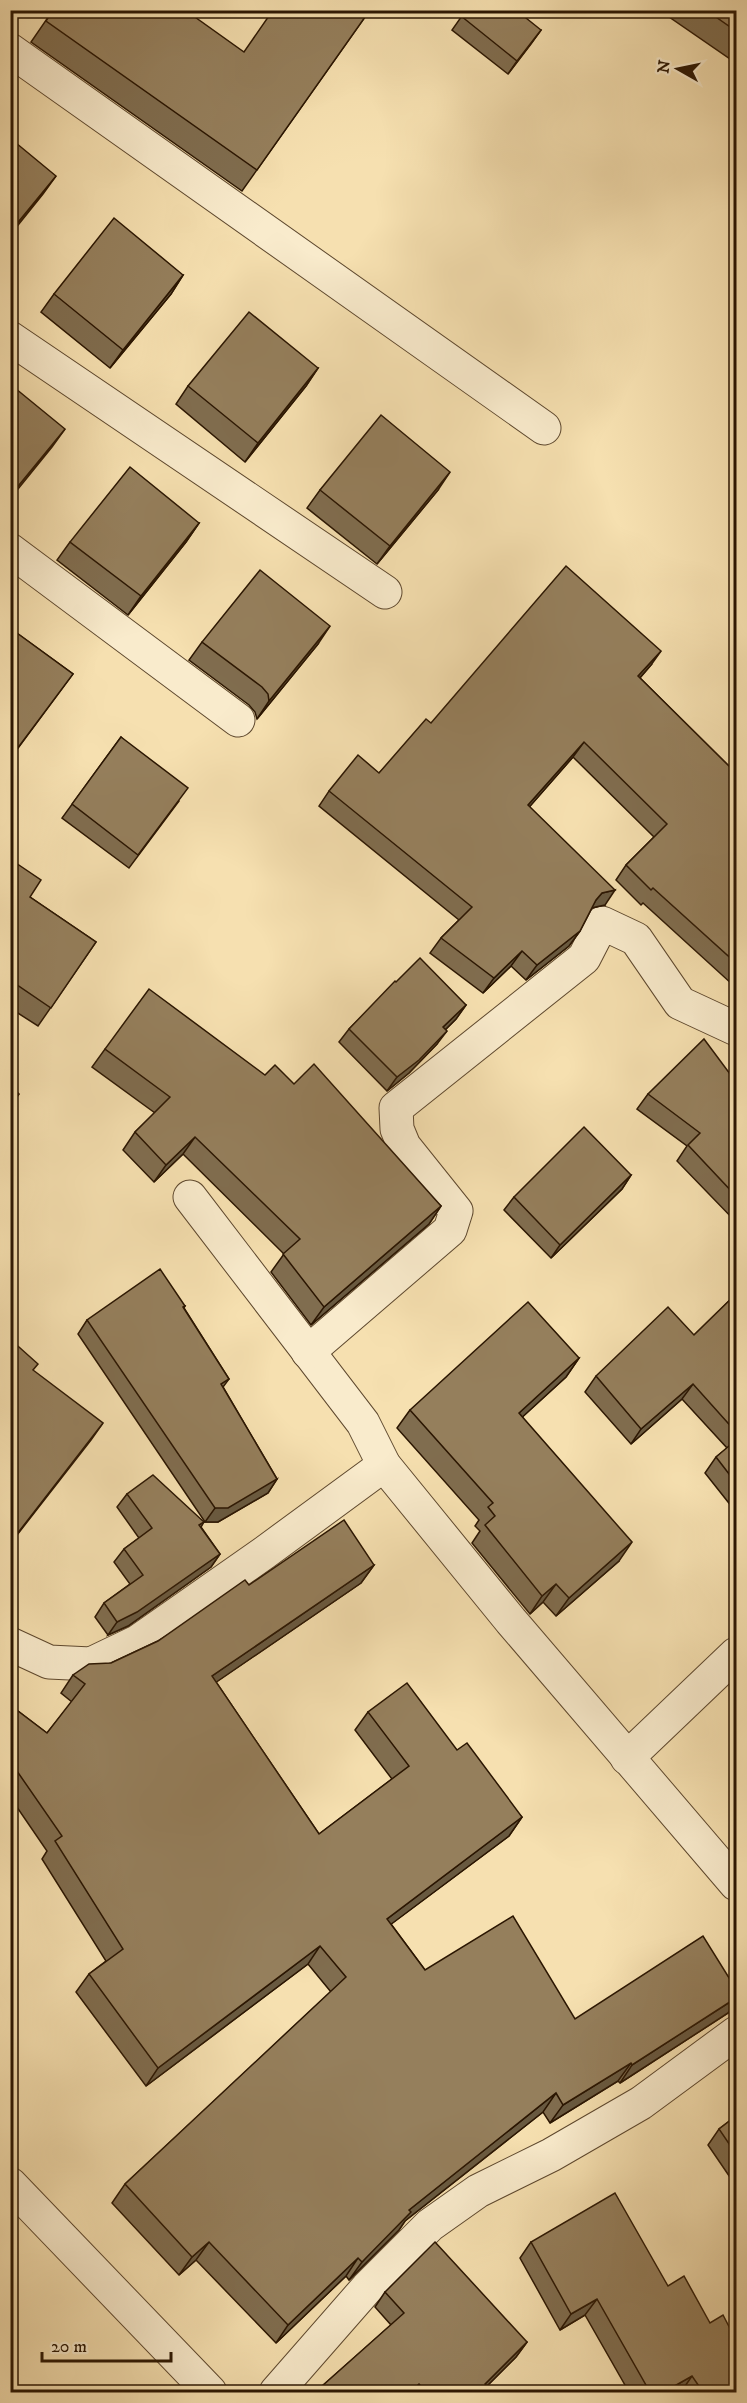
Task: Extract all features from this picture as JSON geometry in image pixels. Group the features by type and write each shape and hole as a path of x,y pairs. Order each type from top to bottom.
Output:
{"street":[{"path":"10,50 544,428"},
{"path":"10,338 384,592"},
{"path":"10,550 238,720"},
{"path":"308,1352 450,1230 456,1212 404,1146 397,1129 396,1108 584,958 602,923 636,939 680,1003 736,1029"},
{"path":"189,1197 363,1423 384,1465 511,1621 736,1884"},
{"path":"10,1644 49,1662 91,1664 119,1651 137,1642 264,1553 384,1465"},
{"path":"627,1758 736,1654"},
{"path":"276,2392 367,2288 429,2225 478,2191 551,2155 641,2103 736,2033"},
{"path":"10,2184 210,2392"}],"building":[{"path":"53,10 185,10 244,52 273,10 370,10 257,170 46,21"},
{"path":"466,10 516,10 541,30 517,61 461,16"},
{"path":"706,10 736,10 736,31"},
{"path":"10,138 56,176 10,232"},
{"path":"114,218 183,275 123,350 54,294"},
{"path":"249,312 318,368 258,443 188,386"},
{"path":"10,384 65,429 10,496"},
{"path":"381,415 450,472 390,546 320,490"},
{"path":"130,467 199,523 141,596 70,542"},
{"path":"566,566 661,651 638,676 736,773 736,963 653,888 651,890 626,865 667,824 584,742 528,805 615,890 602,893 580,931 537,965 522,951 494,978 441,938 472,907 329,791 358,755 379,773 426,719 431,723"},
{"path":"260,570 330,626 269,701 268,694 262,687 202,642"},
{"path":"10,628 73,674 14,753 10,750"},
{"path":"121,737 188,788 138,855 72,804"},
{"path":"10,859 41,880 30,897 96,942 51,1008 10,980"},
{"path":"420,958 466,1005 443,1027 447,1031 419,1060 397,1077 349,1029"},
{"path":"149,989 265,1075 275,1065 294,1084 314,1064 441,1206 324,1307 283,1254 300,1239 195,1137 166,1165 135,1132 170,1097 105,1049"},
{"path":"704,1039 736,1082 736,1196 688,1145 700,1133 648,1094"},
{"path":"10,1085 19,1094 10,1103"},
{"path":"584,1127 631,1175 560,1245 514,1197"},
{"path":"160,1269 229,1379 221,1384 277,1479 228,1508 215,1508 87,1320"},
{"path":"736,1294 736,1432 693,1384 641,1429 596,1376 668,1307 694,1335"},
{"path":"528,1302 579,1358 519,1413 632,1542 569,1598 556,1584 542,1596 485,1525 495,1516 488,1507 493,1503 410,1410"},
{"path":"10,1339 38,1364 33,1370 103,1423 10,1543"},
{"path":"736,1440 736,1483 716,1457"},
{"path":"153,1475 204,1522 199,1525 220,1554 137,1612 117,1622 104,1603 143,1575 124,1549 152,1528 127,1494"},
{"path":"344,1520 374,1565 212,1676 319,1834 409,1766 368,1712 407,1683 457,1750 467,1743 522,1817 387,1919 425,1970 513,1916 575,2019 703,1936 736,1989 736,1998 632,2065 631,2063 563,2105 556,2093 409,2210 411,2212 362,2262 358,2258 288,2325 209,2242 192,2257 125,2184 346,1977 320,1946 158,2068 89,1974 123,1949 55,1841 62,1836 10,1761 10,1705 47,1733 85,1684 73,1675 89,1664 111,1663 158,1641 245,1580 249,1585"},
{"path":"736,2116 736,2154 719,2129"},
{"path":"615,2193 668,2286 684,2276 710,2323 723,2315 736,2340 736,2392 703,2392 692,2376 664,2392 650,2392 597,2299 571,2314 531,2242"},
{"path":"435,2242 527,2342 485,2384 492,2392 426,2392 419,2384 410,2392 326,2392 321,2387 404,2313 385,2292"}]}
